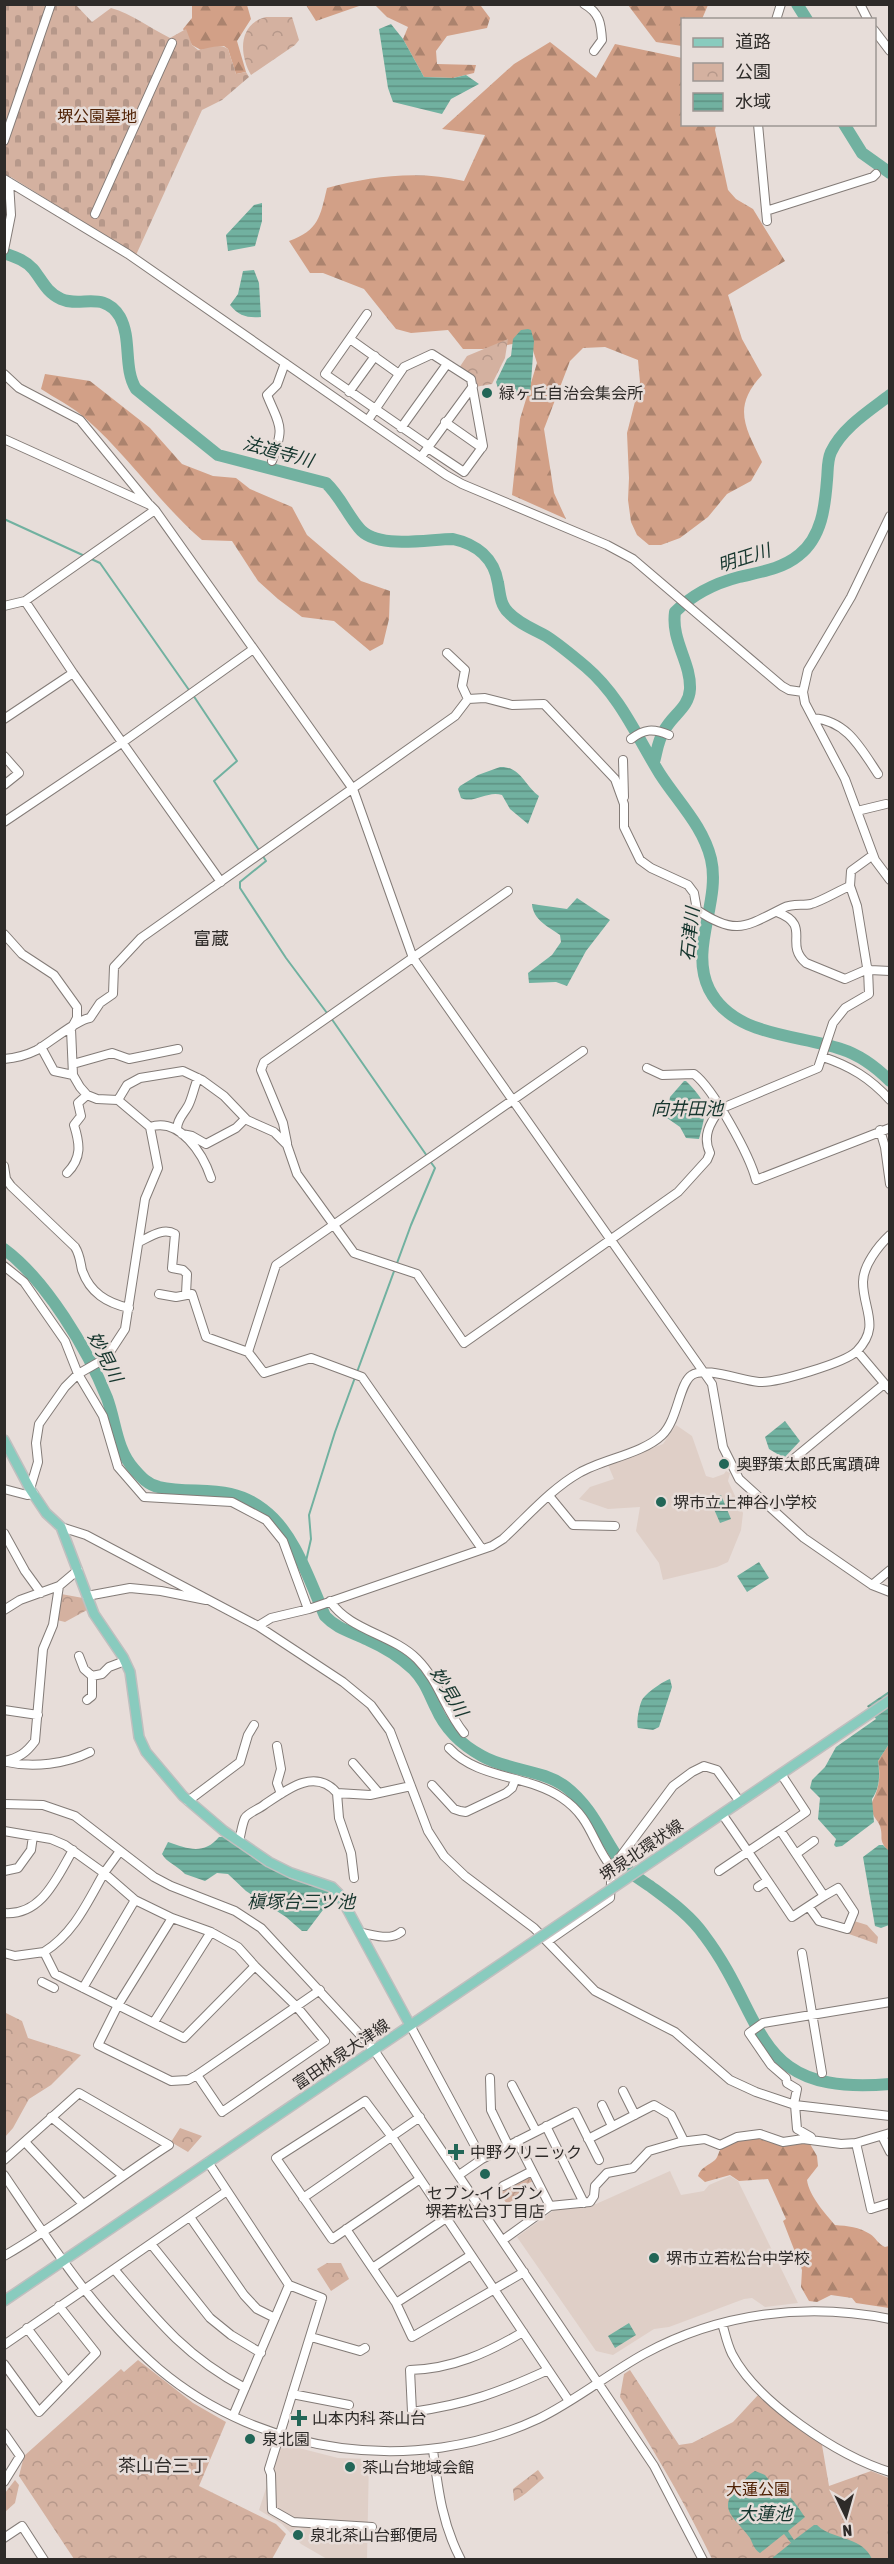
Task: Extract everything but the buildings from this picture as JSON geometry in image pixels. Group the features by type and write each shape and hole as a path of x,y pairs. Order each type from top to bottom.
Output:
{"main road":[{"name":"富田林泉大津線","path":"4,1440 46,1513 61,1527 98,1622 125,1661 130,1672 140,1737 146,1752 188,1801 239,1841 269,1862 335,1890 362,1933 410,2025 4,2301"},
{"name":"堺泉北環状線","path":"410,2025 890,1700"}],"street":[{"path":"4,141 51,4"},
{"path":"584,4 598,15 601,23 602,40 594,51"},
{"path":"860,4 867,18"},
{"path":"876,33 890,51"},
{"path":"95,213 172,43"},
{"path":"758,126 767,221"},
{"path":"766,212 873,177 876,174"},
{"path":"4,250 11,215 7,181"},
{"path":"7,181 128,254 462,484 607,545 643,567 782,686 789,690 803,692"},
{"path":"367,314 325,374 349,392 375,410 401,428 464,472 482,448 471,379 432,354 404,367 399,374 375,410 368,420"},
{"path":"350,339 399,374"},
{"path":"349,392 375,356"},
{"path":"272,461 280,435 278,420 267,395 277,385 285,363"},
{"path":"401,428 447,364"},
{"path":"4,374 19,388 80,420 152,508 353,789 413,958 715,1391 723,1447 739,1479 804,1538 872,1585 890,1592"},
{"path":"421,457 472,386"},
{"path":"445,422 482,448"},
{"path":"4,439 152,508"},
{"path":"4,606 25,601 152,508"},
{"path":"890,516 851,597 808,670 803,692 813,718 845,779 873,855 881,871 890,880"},
{"path":"25,601 73,673 221,882"},
{"path":"4,822 123,742 252,650"},
{"path":"447,653 465,670 462,686 468,699"},
{"path":"4,719 73,673"},
{"path":"4,1059 25,1055 60,1033 71,1029 85,1018 90,1018 100,1003 112,994 114,967 141,938 455,716 468,699 485,698 512,705 544,705 615,779 624,804"},
{"path":"813,718 830,720 844,729 859,745 878,774"},
{"path":"631,739 643,730 657,729 669,735"},
{"path":"4,756 19,773 4,785"},
{"path":"623,760 624,826 640,860 651,868 688,885 694,893 697,910 717,923 734,927 753,925 777,912 797,904 811,904 850,886"},
{"path":"857,811 886,804"},
{"path":"508,891 264,1062 261,1070 283,1124 287,1145 297,1174 354,1253 417,1274 464,1343 678,1192 707,1160 710,1153 705,1140 710,1123 720,1109 818,1068 831,1026 845,1008 869,994 868,969 850,886 851,871 873,855"},
{"path":"777,912 791,918 795,923 796,946 798,953 806,963 845,979 868,969 890,971"},
{"path":"4,934 22,954 54,975 77,1007 77,1018 71,1029 74,1075 87,1095 107,1101 118,1100 150,1127 158,1168 146,1199 125,1329 106,1358 78,1374 64,1387 39,1424 36,1443 38,1462 32,1491 27,1495 4,1489"},
{"path":"41,1047 54,1071 74,1075"},
{"path":"73,1064 112,1053 129,1059 178,1049"},
{"path":"249,1352 276,1265 583,1051"},
{"path":"823,1057 853,1068 878,1087 890,1100"},
{"path":"647,1068 662,1075 694,1074 706,1085 748,1160 756,1180 890,1128"},
{"path":"118,1100 127,1085 140,1078 183,1071 198,1078 224,1096 245,1119 274,1132 287,1145"},
{"path":"198,1078 191,1092 190,1104 178,1120 179,1131 206,1163 210,1178"},
{"path":"67,1173 78,1161 78,1140 74,1125 81,1116 78,1103 87,1095"},
{"path":"150,1127 159,1124 192,1136 206,1144 217,1136 236,1128 245,1119"},
{"path":"880,1130 885,1147 890,1184"},
{"path":"4,1166 6,1179 11,1186 75,1247 80,1254 85,1276 102,1298 108,1303 129,1308"},
{"path":"139,1242 161,1232 170,1231 175,1234 172,1268 183,1270 187,1274 186,1294"},
{"path":"258,1626 271,1618 308,1609 482,1549 503,1539 579,1473 656,1440 673,1421 687,1380 693,1374 703,1372 772,1383 845,1359 857,1351 870,1329 871,1320 864,1286 865,1273 874,1255 890,1235"},
{"path":"4,1266 24,1282 65,1341 78,1374 104,1416 118,1467 144,1497 232,1502 266,1520 283,1541 308,1609"},
{"path":"159,1294 176,1297 192,1294 206,1337 249,1352 264,1373 311,1358 362,1377 482,1549"},
{"path":"786,1465 887,1387 857,1351"},
{"path":"550,1497 573,1525 615,1526"},
{"path":"61,1527 86,1535 258,1626 343,1682 371,1706 390,1731 428,1831 444,1856 465,1876 548,1941 575,1973 595,1991 682,2037 730,2080 756,2092 795,2105 890,2116"},
{"path":"4,1533 25,1571 41,1593"},
{"path":"4,1610 20,1600 59,1586 78,1570"},
{"path":"872,1585 890,1570"},
{"path":"4,1761 17,1759 27,1752 35,1740 43,1649 53,1625 59,1586"},
{"path":"87,1596 130,1588 211,1600"},
{"path":"330,1601 337,1612 345,1618 397,1644 416,1658 430,1674 449,1712 464,1733"},
{"path":"79,1656 84,1669 92,1676 92,1696 87,1700"},
{"path":"92,1676 102,1674 109,1667 125,1661"},
{"path":"4,1710 38,1715"},
{"path":"188,1801 240,1762 248,1735 254,1725"},
{"path":"277,1746 281,1769 277,1783 281,1794"},
{"path":"449,1748 456,1755 480,1769 552,1792 574,1808 594,1834 612,1868"},
{"path":"4,1761 17,1764 43,1764 72,1760 90,1752"},
{"path":"353,1763 378,1792"},
{"path":"548,1941 610,1898 612,1868 674,1786 692,1772 704,1766 717,1770 740,1802"},
{"path":"719,1871 806,1812 781,1774"},
{"path":"432,1785 454,1809 466,1812 507,1794 515,1780"},
{"path":"239,1841 245,1818 281,1794 300,1784 322,1781 329,1783 337,1793 339,1818 351,1853 354,1878"},
{"path":"337,1793 370,1795 411,1786"},
{"path":"4,1804 43,1805 75,1816 154,1877 235,1911 261,1928 320,1990 374,2050 599,2381 654,2466 703,2559"},
{"path":"722,1814 792,1917 824,1896 838,1888 854,1912 847,1929 819,1921 809,1906"},
{"path":"780,1830 824,1896"},
{"path":"4,1831 51,1839 73,1850 135,1900 172,1918 211,1932 238,1947 297,2007 325,2041 222,2112 197,2075"},
{"path":"4,1871 18,1868 31,1850 33,1836"},
{"path":"796,1854 814,1841"},
{"path":"4,1912 27,1909 39,1902 47,1894 73,1850"},
{"path":"4,1953 15,1956 44,1952 64,1937 77,1922 104,1873 120,1851"},
{"path":"758,1887 767,1881"},
{"path":"83,1988 135,1900"},
{"path":"172,1918 118,2005 98,2045 171,2081 188,2080 197,2075 320,1990"},
{"path":"154,2022 211,1932"},
{"path":"362,1933 387,1937 398,1935 401,1932"},
{"path":"44,1952 55,1974 184,2038 255,1966"},
{"path":"802,1953 822,2073"},
{"path":"42,1982 54,1988"},
{"path":"823,2142 800,2133 797,2129 796,2089 771,2065 749,2033 763,2023 890,2002"},
{"path":"410,2025 482,2159"},
{"path":"489,2078 491,2110 508,2145"},
{"path":"512,2085 537,2131"},
{"path":"623,2091 636,2115"},
{"path":"4,2160 79,2093 169,2145 122,2175 44,2234 4,2256"},
{"path":"420,2179 332,2239 276,2158 365,2101 392,2137 569,2401"},
{"path":"602,2105 612,2127"},
{"path":"588,2139 654,2105 670,2115 684,2141"},
{"path":"459,2175 482,2159 575,2112 599,2160"},
{"path":"51,2117 122,2175"},
{"path":"303,2198 420,2117"},
{"path":"546,2126 584,2203"},
{"path":"503,2240 550,2205 590,2202 594,2196 595,2186 607,2173 633,2168 649,2151 684,2141 705,2139 720,2145 737,2137 760,2134 783,2142 803,2139 856,2143 886,2135 890,2152"},
{"path":"517,2141 550,2205"},
{"path":"25,2142 83,2204"},
{"path":"856,2143 871,2208 890,2203"},
{"path":"208,2162 289,2285 322,2298 269,2469 271,2507 274,2513 293,2522 372,2527"},
{"path":"502,2186 532,2171"},
{"path":"4,2175 44,2234 85,2288 120,2330 159,2369 195,2395 233,2416 279,2435 331,2447 361,2451 433,2450 484,2439 539,2418 666,2343 722,2323 752,2316 805,2311 846,2312 890,2319"},
{"path":"4,2344 227,2191"},
{"path":"190,2217 244,2295 257,2309 275,2318"},
{"path":"374,2268 446,2218"},
{"path":"346,2229 396,2303 412,2337 495,2291 524,2272"},
{"path":"152,2244 210,2318 231,2335 261,2353"},
{"path":"396,2303 471,2254"},
{"path":"114,2269 172,2336 196,2358 245,2388"},
{"path":"233,2416 289,2285"},
{"path":"4,2364 39,2412 96,2353 59,2306"},
{"path":"722,2323 732,2354 742,2371 762,2392 842,2452 890,2472"},
{"path":"27,2328 68,2382"},
{"path":"523,2332 477,2356 434,2368 410,2370 412,2412 457,2406 479,2400 548,2370"},
{"path":"311,2337 360,2351 365,2348"},
{"path":"292,2394 349,2405"},
{"path":"4,2433 20,2456 4,2482"},
{"path":"433,2450 440,2503 450,2537 461,2559"},
{"path":"4,2538 22,2526 44,2559"}],"shaded area":[{"name":"堺市立上神谷小学校","path":"676,1425 692,1436 706,1476 713,1478 726,1471 730,1473 728,1481 743,1513 741,1530 728,1562 717,1567 663,1580 659,1563 636,1531 640,1507 608,1509 579,1499 590,1487 614,1479 608,1465 663,1444"},
{"name":"堺市立若松台中学校","path":"670,2171 681,2195 704,2191 709,2185 730,2176 738,2181 798,2303 765,2307 752,2298 744,2299 669,2327 654,2329 613,2355 596,2351 517,2237 557,2208 596,2204"},
{"path":"287,2445 338,2458 369,2459 367,2559 327,2559 301,2544 282,2524 259,2510 279,2448"}],"green space":[{"name":"堺公園墓地","path":"5,5 76,5 92,22 111,8 134,17 170,38 186,29 192,45 198,50 217,46 228,49 236,74 246,72 249,77 222,100 202,110 136,255 11,177 5,182"},
{"path":"192,5 247,5 251,19 237,41 246,72 236,74 228,49 224,46 201,50 192,45 183,29 192,18"},
{"path":"306,5 362,5 316,21"},
{"path":"375,5 483,5 481,6 490,18 487,28 447,36 436,51 437,64 476,65 474,73 453,78 424,77 403,39 408,27 387,17"},
{"path":"628,5 708,5 702,18 681,18 681,46 656,42"},
{"path":"266,17 292,17 299,40 251,75 244,58 246,33 250,26"},
{"path":"550,42 596,78 615,44 681,58 681,126 716,126 728,190 736,199 753,209 785,261 728,295 742,339 762,375 747,397 744,417 762,462 751,481 727,494 708,517 680,538 661,545 649,545 637,535 631,522 628,500 627,433 640,382 638,360 605,347 583,348 570,361 544,429 554,493 566,519 512,495 520,419 537,363 530,341 483,349 463,349 448,330 411,333 396,329 364,289 323,273 310,273 289,241 307,232 317,221 327,188 361,180 412,175 464,181 485,135 442,129 514,64"},
{"path":"508,339 505,358 492,384 475,387 459,368 467,356"},
{"path":"45,374 90,381 150,428 182,464 213,476 236,478 250,489 292,507 307,535 361,581 390,591 389,619 383,644 370,651 334,621 302,617 258,581 232,541 202,540 171,510 100,431 79,413 41,389"},
{"path":"61,1594 83,1598 87,1610 65,1622 57,1620"},
{"path":"889,1744 889,1852 882,1841 880,1826 873,1815 872,1805 879,1781 878,1761"},
{"path":"854,1921 867,1925 878,1937 877,1944 849,1934"},
{"path":"4,2012 22,2021 28,2038 81,2055 51,2085 29,2099 13,2128 5,2137"},
{"path":"180,2128 202,2136 188,2152 171,2142"},
{"path":"759,2139 782,2145 803,2142 810,2144 817,2156 818,2166 807,2180 808,2186 822,2210 835,2225 862,2230 883,2246 889,2246 889,2308 856,2303 852,2298 831,2295 817,2302 809,2301 801,2287 802,2270 783,2221 786,2219 768,2179 739,2181 730,2175 705,2182 698,2176 715,2160 726,2145 740,2140"},
{"path":"528,2176 533,2181 523,2186 526,2192 507,2204 498,2191"},
{"path":"327,2263 341,2263 349,2279 331,2291 317,2269"},
{"path":"138,2360 193,2403 226,2422 199,2486 276,2524 286,2534 272,2559 74,2559 19,2476 24,2456 121,2369 124,2372"},
{"name":"大蓮公園","path":"630,2370 679,2445 692,2443 733,2422 759,2394 822,2445 829,2486 871,2471 889,2478 889,2559 712,2559 669,2477 620,2397 624,2374"},
{"path":"538,2470 544,2478 514,2501 513,2489"},
{"path":"15,2480 19,2485 15,2503 5,2512 5,2493"}],"water":[{"path":"391,24 403,39 424,77 453,78 466,75 479,84 451,99 442,114 393,102 388,88 379,29"},
{"path":"262,203 262,221 255,246 228,251 226,235 254,205"},
{"path":"254,270 259,283 261,317 244,316 230,305 238,294 243,271"},
{"path":"521,330 531,330 534,341 530,396 498,388 496,382 507,359 511,356 513,339"},
{"path":"500,767 513,770 539,796 528,824 510,809 502,795 461,798 458,789 460,786 478,775"},
{"path":"577,898 610,920 586,951 567,986 556,982 529,983 528,973 552,955 561,942 560,935 538,919 532,904 567,909"},
{"name":"向井田池","path":"684,1081 699,1096 704,1107 704,1121 699,1139 686,1138 680,1127 667,1118 670,1097"},
{"path":"785,1421 800,1441 784,1458 769,1449 765,1437"},
{"path":"721,1495 731,1519 720,1523 710,1500"},
{"path":"759,1562 769,1578 747,1592 737,1576"},
{"path":"670,1679 672,1687 659,1727 653,1730 638,1728 638,1714 642,1700 654,1688"},
{"path":"889,1691 889,1744 878,1761 879,1781 872,1799 874,1822 842,1846 836,1847 834,1845 836,1839 818,1819 820,1798 810,1788 812,1780 825,1767 836,1747 876,1719 867,1706"},
{"name":"槇塚台三ツ池","path":"219,1837 225,1837 268,1866 330,1892 329,1902 307,1931 302,1931 286,1917 246,1891 228,1874 217,1873 205,1881 185,1874 162,1854 168,1842 195,1849 208,1846"},
{"path":"879,1845 883,1845 890,1852 889,1925 881,1928 875,1926 863,1857"},
{"path":"629,2323 636,2335 615,2348 608,2336"},
{"name":"大蓮池","path":"755,2471 765,2475 777,2490 789,2496 805,2517 788,2531 794,2540 817,2525 823,2530 861,2546 872,2559 771,2559 791,2543 784,2534 760,2553 730,2514 728,2508 731,2495"}],"waterway":[{"name":"明正川","path":"797,4 806,18"},
{"name":"明正川","path":"845,126 862,153 890,173"},
{"name":"法道寺川","path":"4,253 30,266 48,289 61,299 100,302 114,309 124,326 130,372 136,389 218,455 326,483 359,528 367,535 377,539 403,542 453,539 469,544 483,553 493,566 505,609 521,623 561,647 598,678 618,704 660,774 702,836 711,859 713,875 702,957 709,989 720,1005 734,1017 750,1025 824,1044 855,1055 890,1081"},
{"name":"明正川","path":"654,762 662,734 687,701 690,689 688,670 676,632 675,612 689,600 713,586 778,567 792,560 807,548 821,520 831,452 849,428 890,395"},
{"path":"4,519 100,563 189,690"},
{"path":"193,695 237,761 214,781 266,861 240,882 240,888 286,958 327,1013"},
{"path":"331,1018 427,1156"},
{"path":"304,1570 311,1539 309,1515 335,1432 411,1225 435,1168 430,1161"},
{"name":"妙見川","path":"4,1249 20,1262 50,1297 77,1338 107,1398 123,1453 142,1478 159,1487 213,1491 239,1496 264,1510 275,1519 293,1544 325,1616 340,1627 386,1649 413,1669 424,1683 444,1723 461,1742 492,1761 557,1781 575,1795 591,1814 625,1867 679,1909 704,1935 725,1967 769,2046 787,2065 811,2078 844,2085 890,2084"}],"place":[{"name":"緑ヶ丘自治会集会所","path":"487,393"},
{"name":"奥野策太郎氏寓蹟碑","path":"724,1464"},
{"name":"堺市立上神谷小学校","path":"661,1502"},
{"name":"中野クリニック","path":"456,2152"},
{"name":"セブン-イレブン 堺若松台3丁目店","path":"485,2174"},
{"name":"堺市立若松台中学校","path":"654,2258"},
{"name":"山本内科 茶山台","path":"299,2418"},
{"name":"泉北園","path":"250,2439"},
{"name":"茶山台地域会館","path":"350,2467"},
{"name":"泉北茶山台郵便局","path":"298,2535"}],"district":[{"name":"富蔵","path":"211,939"},
{"name":"茶山台三丁","path":"163,2466"}],"water label":[{"name":"石津川","path":"690,934"}]}
